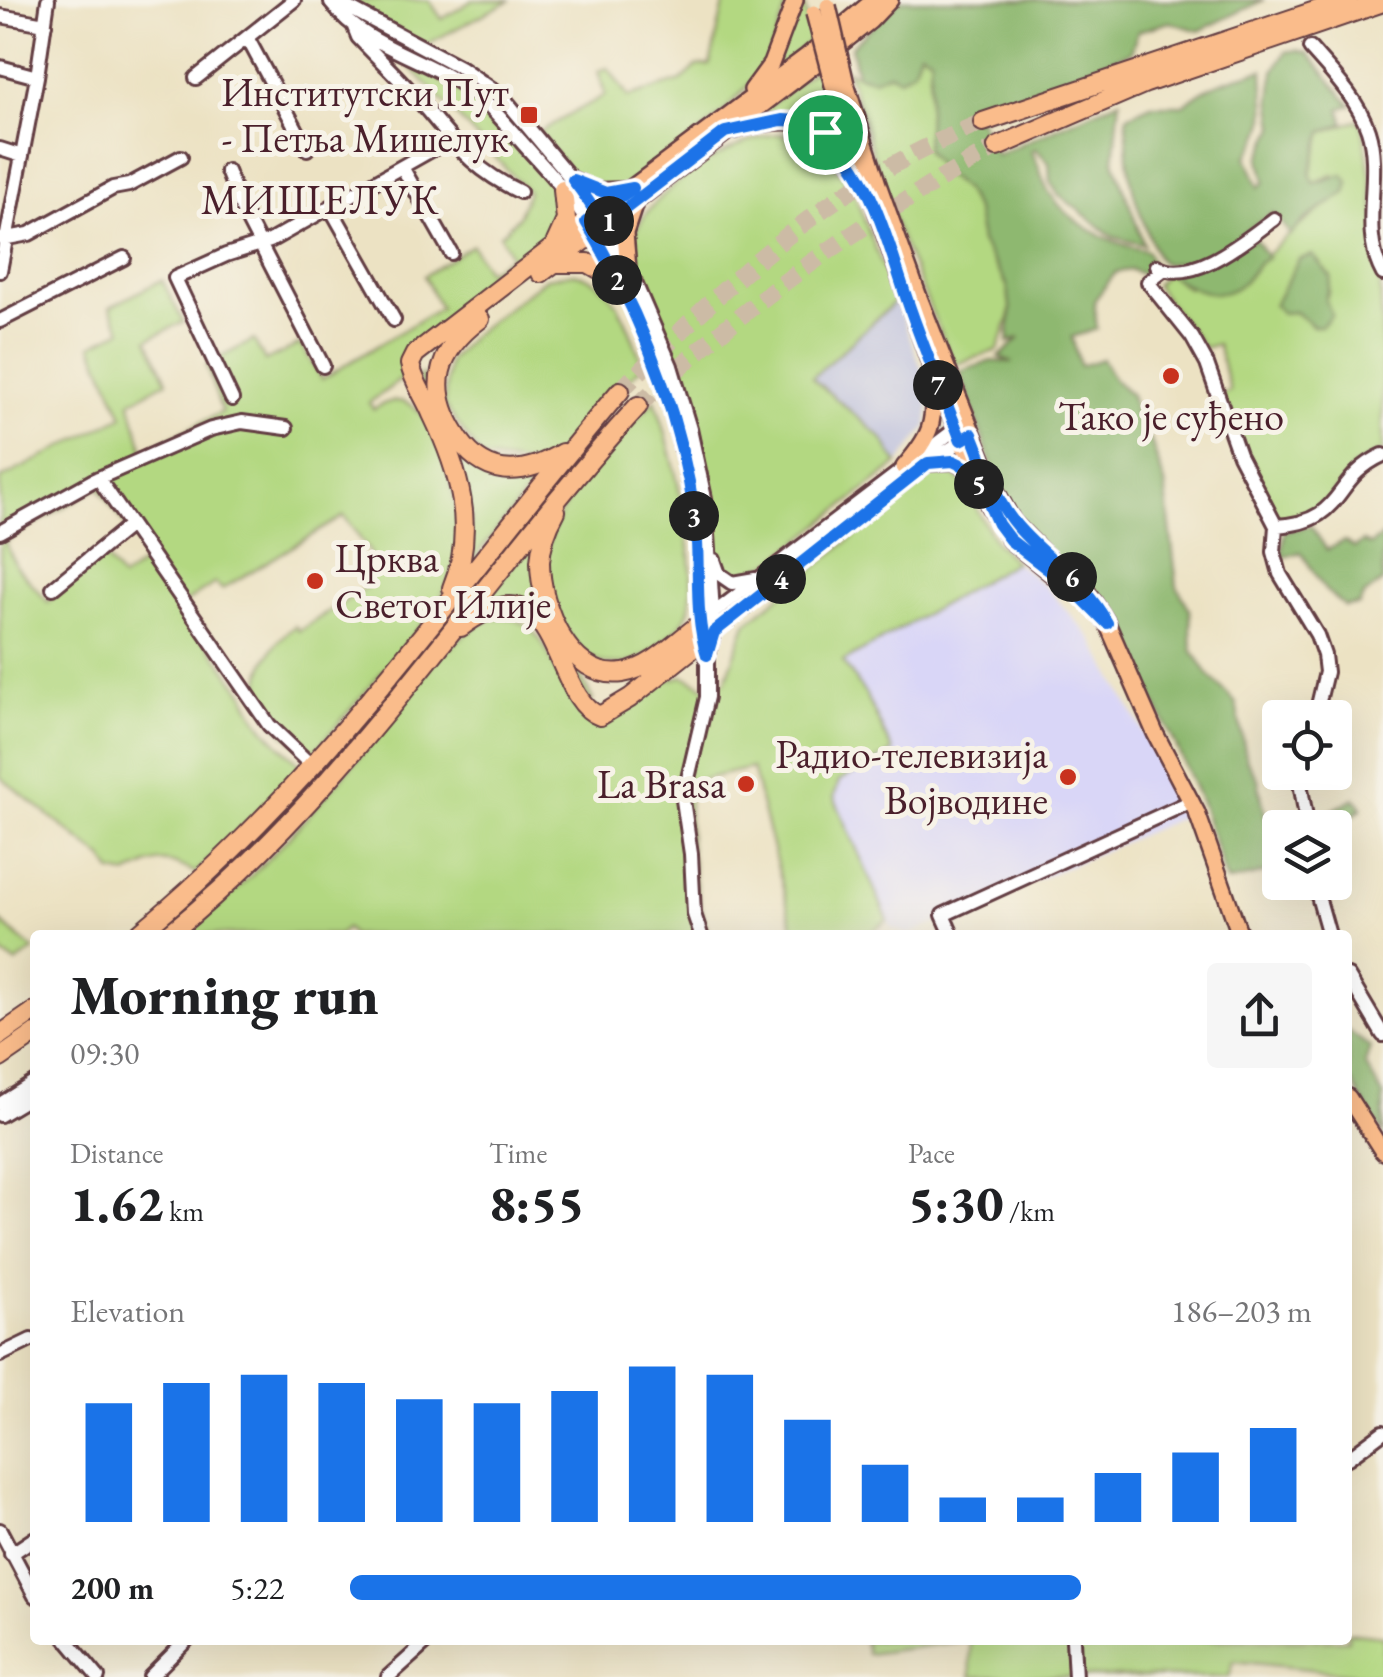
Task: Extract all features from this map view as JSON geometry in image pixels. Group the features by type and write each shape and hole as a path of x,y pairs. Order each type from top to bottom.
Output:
{"highway":[{"path":"983,122 1348,0"},
{"path":"997,147 1146,83 1383,2"},
{"path":"568,185 566,220 552,257 463,331 440,372 440,406 470,455 494,468 536,468 561,454 584,432"},
{"path":"431,627 460,568 465,544 464,512 454,465 410,364 415,354 595,224"},
{"path":"552,257 588,262 623,275"},
{"path":"172,930 431,627 620,390"},
{"path":"144,930 214,883 320,790 638,406"},
{"path":"574,480 542,540 540,559 544,592 557,628 578,660 602,672 620,674 643,667 707,633"},
{"path":"432,655 480,614 502,607 526,612 545,627 584,706 600,716 630,698 707,633"},
{"path":"0,1036 30,1015"},
{"path":"0,1058 30,1037"}],"main road":[{"path":"720,129 770,64 795,0"},
{"path":"720,129 874,0"},
{"path":"595,224 870,21 890,0"},
{"path":"820,5 865,184 932,370 1013,522 1046,557 1084,588 1107,623 1155,732 1192,801 1238,930"},
{"path":"840,86 964,431 974,471 998,524 1010,540 1072,588 1107,623"},
{"path":"720,129 798,121 825,132 836,142 865,184"},
{"path":"568,185 634,194"},
{"path":"623,275 625,233 634,194"},
{"path":"904,467 932,427 932,370"},
{"path":"928,463 953,461 974,471"},
{"path":"1352,1103 1383,1152"}],"street":[{"path":"0,272 48,0"},
{"path":"196,78 294,0"},
{"path":"331,0 354,26 475,93 568,185"},
{"path":"331,0 490,86 595,224 680,395 706,503 710,546 706,696 683,800 694,914 699,930"},
{"path":"0,16 45,24"},
{"path":"354,26 358,37 481,171 520,192"},
{"path":"248,39 307,149"},
{"path":"1310,48 1352,98 1370,134 1371,242 1383,274"},
{"path":"0,67 37,77"},
{"path":"232,399 175,278 226,255 260,246 451,139"},
{"path":"0,149 22,156"},
{"path":"3,239 29,234 180,157"},
{"path":"402,167 451,253"},
{"path":"226,171 323,366"},
{"path":"330,207 394,320"},
{"path":"1274,220 1207,264 1184,270 1160,267 1148,282 1192,337 1207,364 1239,455 1276,526 1274,552 1280,574 1317,635 1324,655 1325,682 1320,700"},
{"path":"0,321 124,258"},
{"path":"623,275 682,453 699,547 707,633"},
{"path":"0,532 98,478 210,429 230,424 286,428"},
{"path":"707,633 964,431"},
{"path":"707,633 762,577 904,467 964,431"},
{"path":"1276,526 1322,515 1339,498 1350,478 1383,456"},
{"path":"98,478 269,725 309,772"},
{"path":"54,588 130,525"},
{"path":"710,546 716,568 724,579 740,584 762,577"},
{"path":"950,930 944,915 1192,801"},
{"path":"1319,900 1328,930"},
{"path":"1352,983 1383,1035"},
{"path":"0,1104 30,1085"},
{"path":"0,1115 30,1097"},
{"path":"0,1355 30,1340"},
{"path":"1352,1455 1383,1432"},
{"path":"0,1530 30,1587"},
{"path":"11,1554 30,1541"},
{"path":"71,1645 98,1677"},
{"path":"150,1677 182,1645"},
{"path":"388,1677 423,1645"},
{"path":"1074,1645 1075,1677"}],"shaded area":[{"path":"896,301 924,376 929,409 927,426 898,464 882,437 812,378"},
{"path":"1015,562 1046,587 1091,638 1189,814 921,930 898,930 891,927 834,797 866,695 843,662"}],"green space":[{"path":"339,0 429,0 442,19 473,0 511,0 425,45"},
{"path":"725,0 789,0 768,58 753,80 693,140 646,175 608,190 597,189 577,178 539,132 605,95 598,71 608,68 628,97 681,81 697,66 710,65"},
{"path":"799,0 803,0 812,40 768,75"},
{"path":"899,0 1264,0 1199,31 1170,22 1138,31 1131,52 976,113 996,155 1120,100 1114,161 1144,245 1113,237 1058,194 1050,182 1049,163 1036,149 1031,151 1048,190 1060,206 1082,225 1107,238 1147,251 1153,265 1147,276 1131,270 1116,272 1094,301 1097,329 1072,337 1080,366 1102,359 1114,380 1131,395 1138,423 1150,438 1165,484 1177,586 1190,610 1192,650 1208,674 1236,703 1247,761 1258,779 1264,810 1262,874 1227,882 1202,805 1175,743 1111,616 1044,552 1001,493 960,372 991,361 1012,362 999,357 1020,338 1008,342 1011,312 1007,285 981,242 976,211 964,189 944,174 926,150 931,57 920,51 914,69 900,78 889,73 873,79 857,75 851,47"},
{"path":"920,51 931,57 926,150 944,174 964,189 976,211 981,242 1007,285 1011,312 998,350 954,365 896,227 847,70 857,75"},
{"path":"1286,52 1308,53 1351,105 1340,109 1344,123 1323,132 1310,173 1314,183 1343,175 1349,183 1346,193 1304,220 1291,235 1273,213 1204,260 1164,264 1158,259 1133,190 1127,116 1151,105 1184,105 1211,86 1263,70 1264,124 1247,157 1259,187 1265,182 1260,158 1275,127 1271,98 1274,71"},
{"path":"402,58 481,104 559,196 560,222 552,243 406,351 403,361 407,375 369,403 374,409 396,401 414,407 429,423 440,445 458,523 458,549 451,575 436,608 311,756 270,718 262,703 260,681 266,660 287,633 295,626 299,631 366,587 353,566 371,554 344,516 222,589 215,583 180,606 245,695 262,725 302,766 196,873 162,862 127,875 112,872 104,859 0,777 0,479 123,416 92,345 122,330 110,307 162,280 183,322 148,339 167,381 130,402 144,451 222,412 206,365 254,340 265,361 300,344 322,379 440,308 424,276 472,245 487,271 511,256 500,235 518,217 528,192","holes":["98,487 150,558 122,579 103,555 48,602 16,566 5,542"]},
{"path":"817,67 838,137 802,116 760,114"},
{"path":"1357,120 1362,124 1378,246 1383,450 1353,467 1320,512 1277,523 1243,455 1220,395 1230,391 1217,344 1204,348 1155,285 1167,273 1188,288 1243,283 1290,234 1346,193 1333,175 1313,183 1310,173 1323,132","holes":["1284,290 1329,291 1313,326 1295,312 1274,305"]},
{"path":"782,134 814,148 832,163 853,191 896,301 812,378 882,438 898,464 772,562 738,576 722,568 712,541 670,358 659,321 635,270 632,247 637,229 650,209 691,172 741,145"},
{"path":"1255,239 1268,258 1227,292 1196,289 1167,273"},
{"path":"1313,255 1331,277 1325,300 1332,314 1322,326 1313,326 1295,312 1282,313 1274,305 1299,259"},
{"path":"574,273 602,286 612,297 643,365 558,452 534,465 482,458 444,405 449,361 473,335 546,278"},
{"path":"423,374 455,444 474,464 543,472 469,565 471,515 418,377"},
{"path":"655,400 676,474 687,534 691,563 689,608 674,632 641,658 606,664 577,646 566,630 557,611 545,561 559,517 572,495"},
{"path":"587,446 590,449 339,756 224,876 161,930 153,930 221,875 334,754"},
{"path":"944,469 961,481 995,541 1015,562 843,662 866,695 893,752 839,781 834,797 888,920 874,930 794,930 752,768 690,782 692,860 708,930 191,930 285,841 376,737 429,668 476,627 500,618 525,625 547,651 572,700 599,723 621,714 662,681 684,676 710,690 726,680 746,623 930,475"},
{"path":"1311,526 1327,550 1344,541 1354,548 1363,542 1370,545 1383,536 1383,581 1363,596 1359,605 1345,607 1325,590 1301,552 1281,558 1285,531"},
{"path":"542,530 538,593 593,700 590,703 530,608 473,612"},
{"path":"1355,798 1362,808 1352,817 1352,810 1333,810"},
{"path":"0,921 30,947 30,953 16,963 0,952"},
{"path":"1352,1034 1370,1047 1365,1064 1383,1096 1383,1134 1352,1084"},
{"path":"1352,1632 1383,1636 1383,1677 1234,1661 1229,1677 971,1677 970,1645 1352,1645"},
{"path":"865,1645 933,1645 867,1654"}],"tunnel":[{"path":"620,391 746,271 813,216 898,162 983,122"},
{"path":"638,406 720,332 808,265 901,203 997,147"}],"place":[{"name":"Институтски Пут - Петља Мишелук","path":"529,115"},
{"name":"Тако је суђено","path":"1171,376"},
{"name":"Црква Светог Илије","path":"315,581"},
{"name":"Радио-телевизија Војводине","path":"1068,777"},
{"name":"La Brasa","path":"746,784"}],"district":[{"name":"МИШЕЛУК","path":"321,199"}],"route":[{"path":"825,132 798,121 782,120 725,132 603,226 596,213 588,199 573,180 606,193 633,188 596,213 586,222 634,312 669,403 699,547 700,624 707,655 714,632 928,463 943,460 974,471 998,524 1010,540 1072,588 1107,623 1084,588 1046,557 1013,522 972,434 961,440 865,184 825,132"}]}
